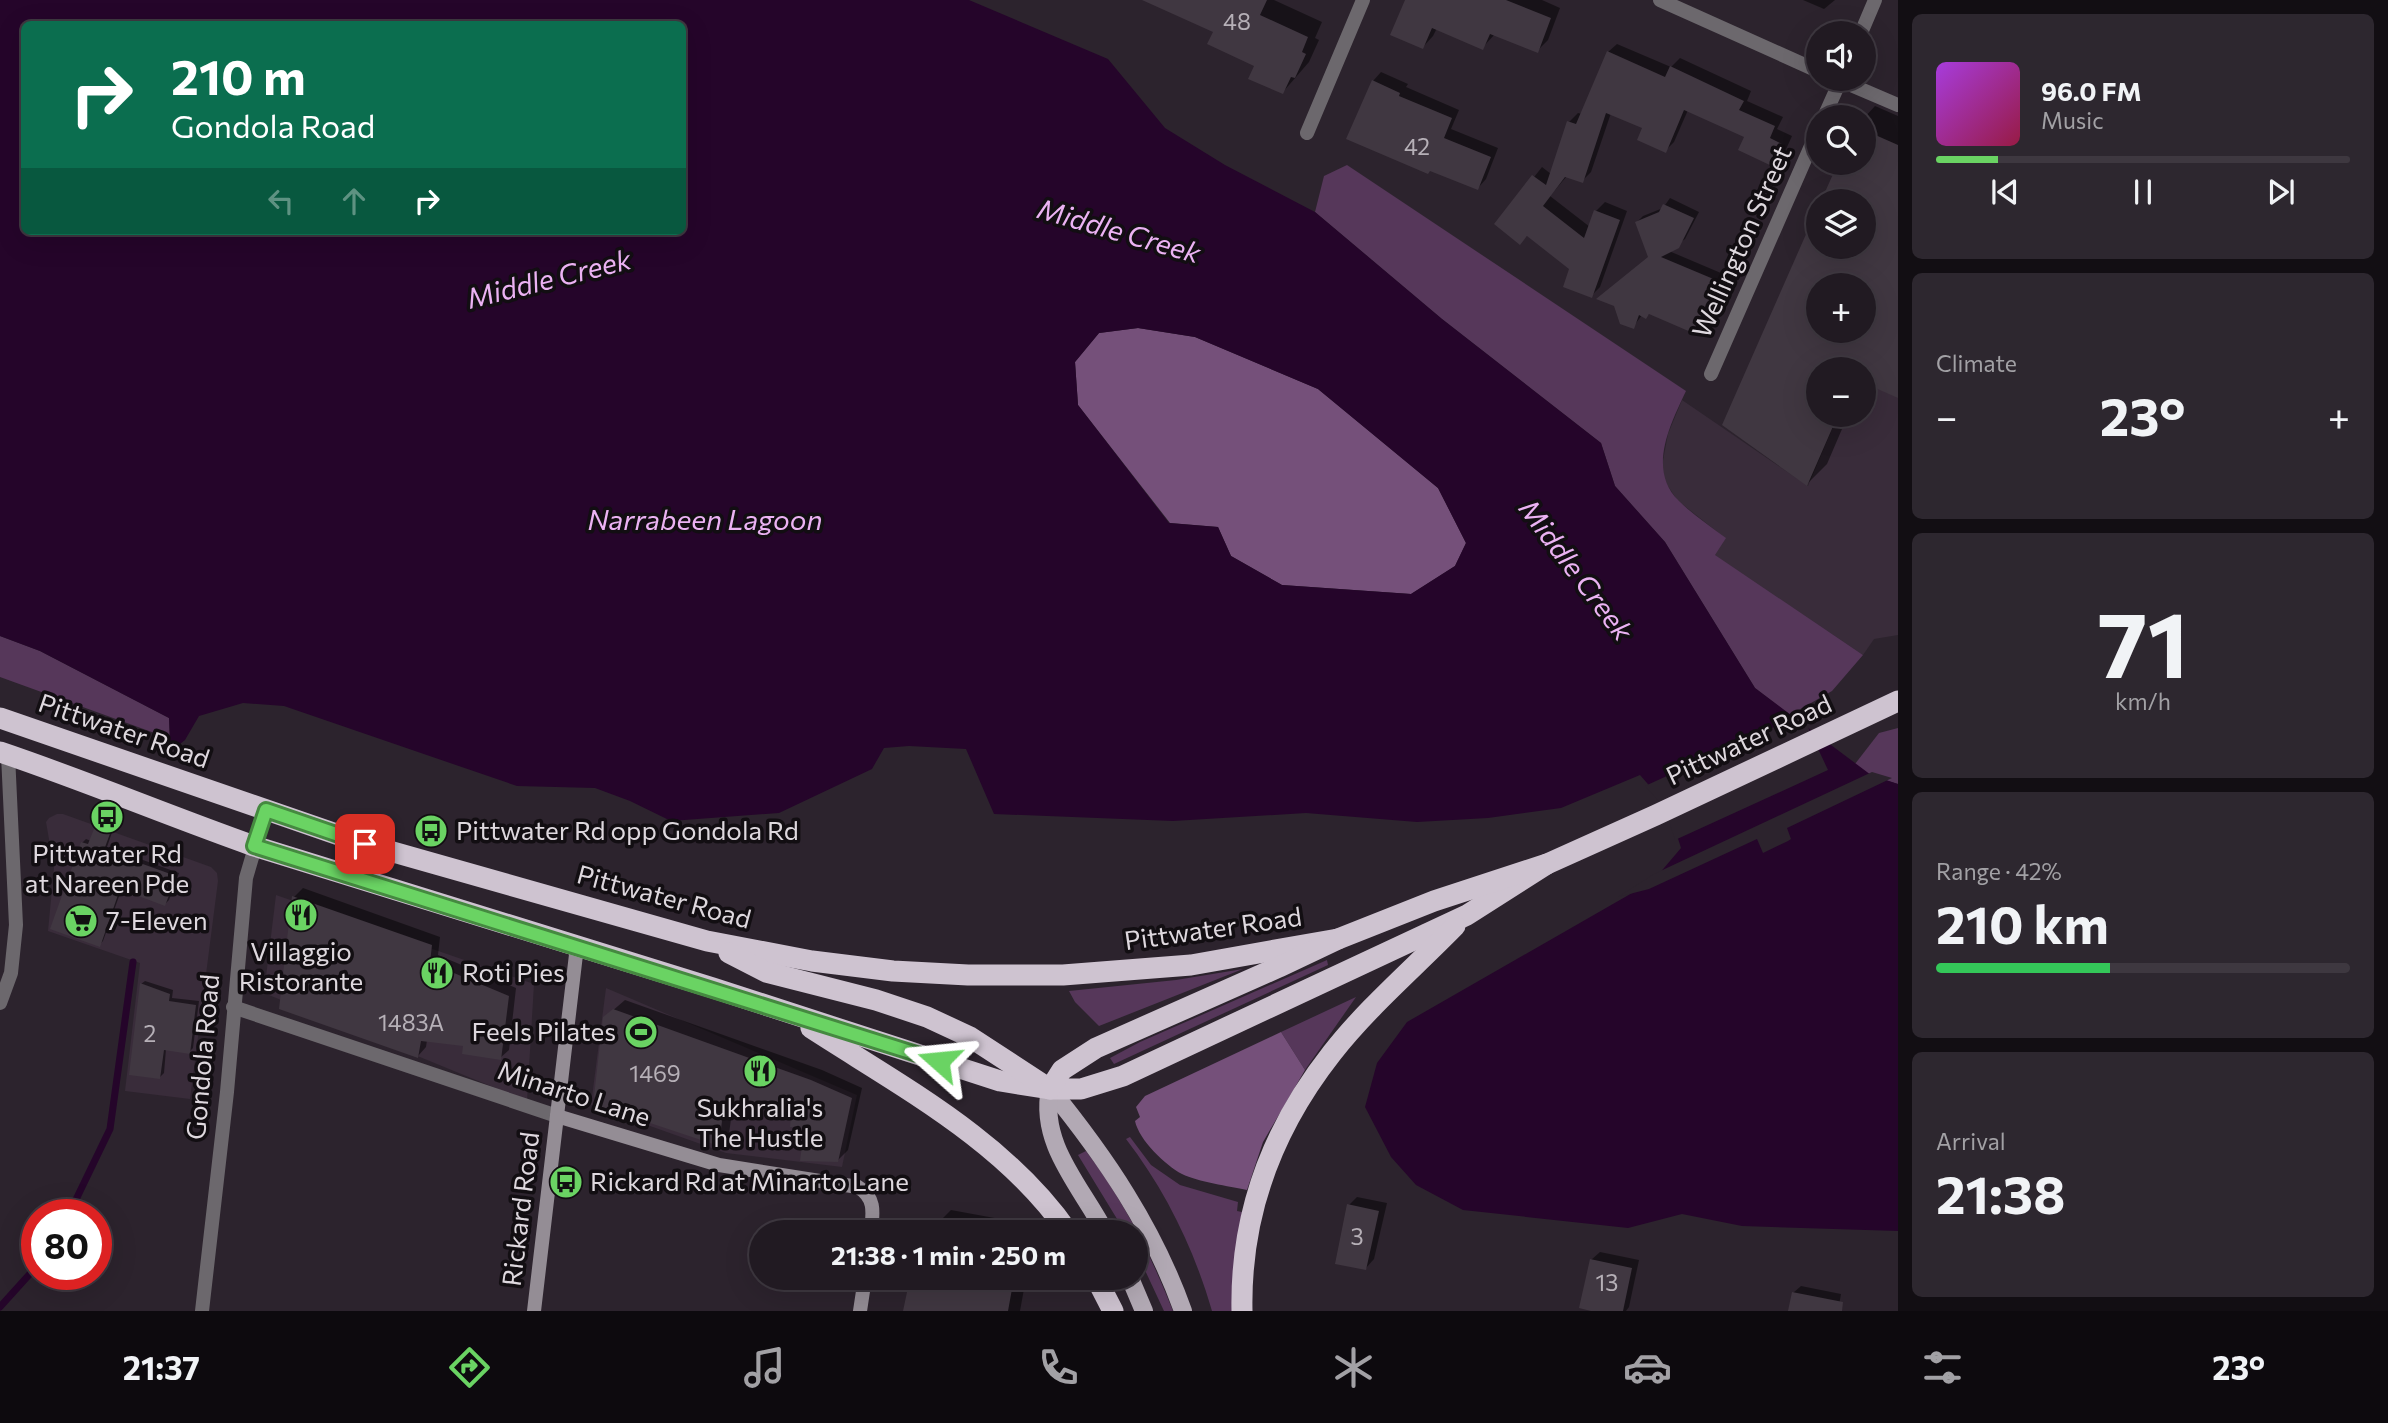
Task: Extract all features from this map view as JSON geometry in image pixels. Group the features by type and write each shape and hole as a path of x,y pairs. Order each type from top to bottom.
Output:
{"highway":[{"name":"Pittwater Road","path":"1050,1089 1062,1070 1081,1055 1338,939 1434,901 1547,863 1898,701"},
{"name":"Pittwater Road","path":"0,718 365,844 707,941 812,961 893,971 968,975 1063,975 1167,967 1338,939"},
{"name":"Pittwater Road","path":"4,753 254,846 1000,1081 1050,1089 1081,1089 1122,1076 1467,915 1547,863"},
{"path":"1242,1311 1245,1259 1255,1201 1280,1131 1300,1096 1333,1052 1361,1020 1467,915"},
{"path":"707,941 766,972 876,1000 927,1017 970,1037 1050,1089"},
{"path":"791,1014 954,1121 1022,1176 1058,1220"},
{"path":"1102,1290 1113,1311"}],"main road":[{"path":"1050,1089 1047,1119 1052,1139 1098,1220"},
{"path":"1050,1089 1126,1191 1157,1248 1183,1311"},
{"path":"1135,1290 1144,1311"}],"street":[{"path":"1307,133 1363,0"},
{"path":"1660,0 1806,66"},
{"path":"1866,21 1875,0"},
{"path":"1865,91 1898,106"},
{"name":"Wellington Street","path":"1711,374 1806,157"},
{"path":"0,1003 11,973 16,925 4,753"},
{"name":"Gondola Road","path":"202,1311 227,1092 246,878 266,810"},
{"name":"Rickard Road","path":"534,1311 577,946"},
{"name":"Minarto Lane","path":"233,1007 557,1116 719,1165 858,1187 867,1192 871,1199 872,1220"},
{"path":"860,1311 863,1290"}],"shaded area":[{"path":"1347,165 1686,391 1668,433 1665,447 1664,476 1669,489 1684,506 1726,538 1715,555 1863,655 1832,691 1790,715 1755,688 1665,542 1615,486 1601,443 1442,319 1315,212 1324,176"},
{"path":"1898,274 1898,635 1874,639 1863,655 1714,555 1725,538 1677,500 1661,471 1668,434 1682,400 1808,486 1833,427 1876,427 1876,357 1862,357 1868,343 1876,343 1876,325"},
{"path":"1138,328 1195,337 1318,389 1438,488 1466,543 1455,566 1411,594 1282,585 1231,556 1218,527 1170,523 1078,405 1075,362 1099,333"},
{"path":"0,636 40,651 169,718 170,741 0,677"},
{"path":"1898,728 1898,784 1871,776 1855,764 1879,733"},
{"path":"57,814 211,867 217,873 190,1099 125,1091 140,963 48,931 54,868 46,822"},
{"path":"276,895 534,984 527,1101 264,993"},
{"path":"1327,960 1328,965 1114,1064 1110,1058 1140,1042"},
{"path":"1243,969 1099,1026 1075,1002 1069,991 1176,980"},
{"path":"606,988 857,1095 842,1167 726,1153 591,1105"},
{"path":"1356,997 1305,1070 1281,1032"},
{"path":"1281,1032 1305,1070 1263,1142 1247,1190 1189,1177 1175,1170 1154,1151 1142,1136 1135,1121 1140,1117 1136,1107 1145,1096"},
{"path":"1130,1137 1151,1165 1180,1185 1238,1202 1237,1211 1242,1212 1232,1287 1232,1311 1212,1311 1197,1265 1177,1221 1154,1179 1126,1139"},
{"path":"1086,1151 1130,1220 1118,1220 1078,1155"},
{"path":"1148,1255 1173,1311 1164,1311 1148,1277"}],"water":[{"name":"Narrabeen Lagoon","path":"0,0 969,0 1108,59 1165,128 1225,165 1315,212 1442,319 1601,443 1615,486 1665,542 1755,688 1871,775 1898,784 1898,1231 1742,1226 1682,1214 1628,1228 1463,1210 1416,1185 1391,1157 1365,1107 1377,1063 1407,1022 1653,881 1681,848 1668,807 1640,775 1561,808 1488,818 1417,822 1306,813 1173,821 994,814 966,749 909,746 884,748 872,769 779,813 671,821 595,788 517,786 284,706 243,703 199,716 185,740 175,748 170,741 169,718 40,651 0,636","holes":["1138,328 1195,337 1318,389 1438,488 1466,543 1455,566 1411,594 1282,585 1231,556 1218,527 1169,523 1078,405 1075,362 1099,333"]}],"pier":[{"path":"1798,716 1806,723 1828,770 1675,840 1665,808 1645,786"},
{"path":"1872,772 1892,778 1787,828 1791,839 1788,841 1763,853 1757,839 1649,889 1618,897 1654,874"}],"building":[{"path":"1142,0 1267,0 1260,15 1308,37 1302,52 1306,54 1295,78 1291,77 1283,94 1248,79 1254,66 1207,44 1213,32"},
{"path":"1405,0 1506,0 1551,18 1538,53 1490,34 1483,50 1432,28 1423,49 1390,35"},
{"path":"1607,51 1665,77 1670,66 1744,101 1739,110 1775,126 1770,138 1784,145 1774,167 1738,150 1744,137 1684,110 1666,153 1637,140 1642,128 1606,113 1583,183 1565,177 1543,206 1584,238 1594,210 1620,220 1592,298 1563,287 1569,269 1527,236 1520,245 1494,224 1532,175 1546,185 1567,121 1576,124"},
{"path":"1372,80 1400,93 1399,96 1452,118 1444,138 1491,157 1478,190 1430,171 1428,174 1346,139"},
{"path":"1876,135 1898,145 1898,398 1876,388 1876,357 1806,357 1806,427 1833,427 1807,486 1722,425 1806,234 1806,259 1876,259 1876,189 1826,189 1833,175 1876,175"},
{"path":"1663,204 1694,218 1679,248 1661,257 1723,283 1700,336 1649,314 1646,319 1639,315 1634,329 1620,324 1614,306 1596,299 1648,257 1635,222 1659,212"},
{"path":"104,804 119,809 104,850 176,876 165,906 120,889 100,947 50,929 81,842 88,844"},
{"path":"292,896 432,945 430,963 509,996 501,1060 462,1054 463,1046 421,1041 418,1058 279,1009"},
{"path":"140,983 170,994 169,1001 196,1005 190,1054 164,1050 160,1079 129,1075"},
{"path":"613,1009 811,1080 852,1098 838,1162 800,1161 804,1129 790,1127 791,1114 724,1104 719,1146 599,1106 594,1096 603,1017"},
{"path":"1347,1204 1379,1211 1366,1270 1335,1264"},
{"path":"1590,1259 1632,1268 1623,1311 1591,1311 1579,1308"},
{"path":"907,1290 1012,1290 1008,1311 903,1311"},
{"path":"1792,1292 1843,1302 1842,1311 1788,1311"}],"waterway":[{"path":"76,1199 110,1129 133,962"},
{"path":"0,1307 21,1284"}],"place":[{"name":"Pittwater Rd at Nareen Pde","path":"107,817"},
{"name":"Pittwater Rd opp Gondola Rd","path":"431,831"},
{"name":"Villaggio Ristorante","path":"301,915"},
{"name":"7-Eleven","path":"81,921"},
{"name":"Roti Pies","path":"437,973"},
{"name":"Feels Pilates","path":"641,1032"},
{"name":"Sukhralia's The Hustle","path":"760,1071"},
{"name":"Rickard Rd at Minarto Lane","path":"566,1182"}],"route":[{"path":"365,844 266,810 254,846 939,1061"}],"water label":[{"name":"Middle Creek","path":"1119,231"},
{"name":"Middle Creek","path":"549,279"},
{"name":"Middle Creek","path":"1576,570"}]}
